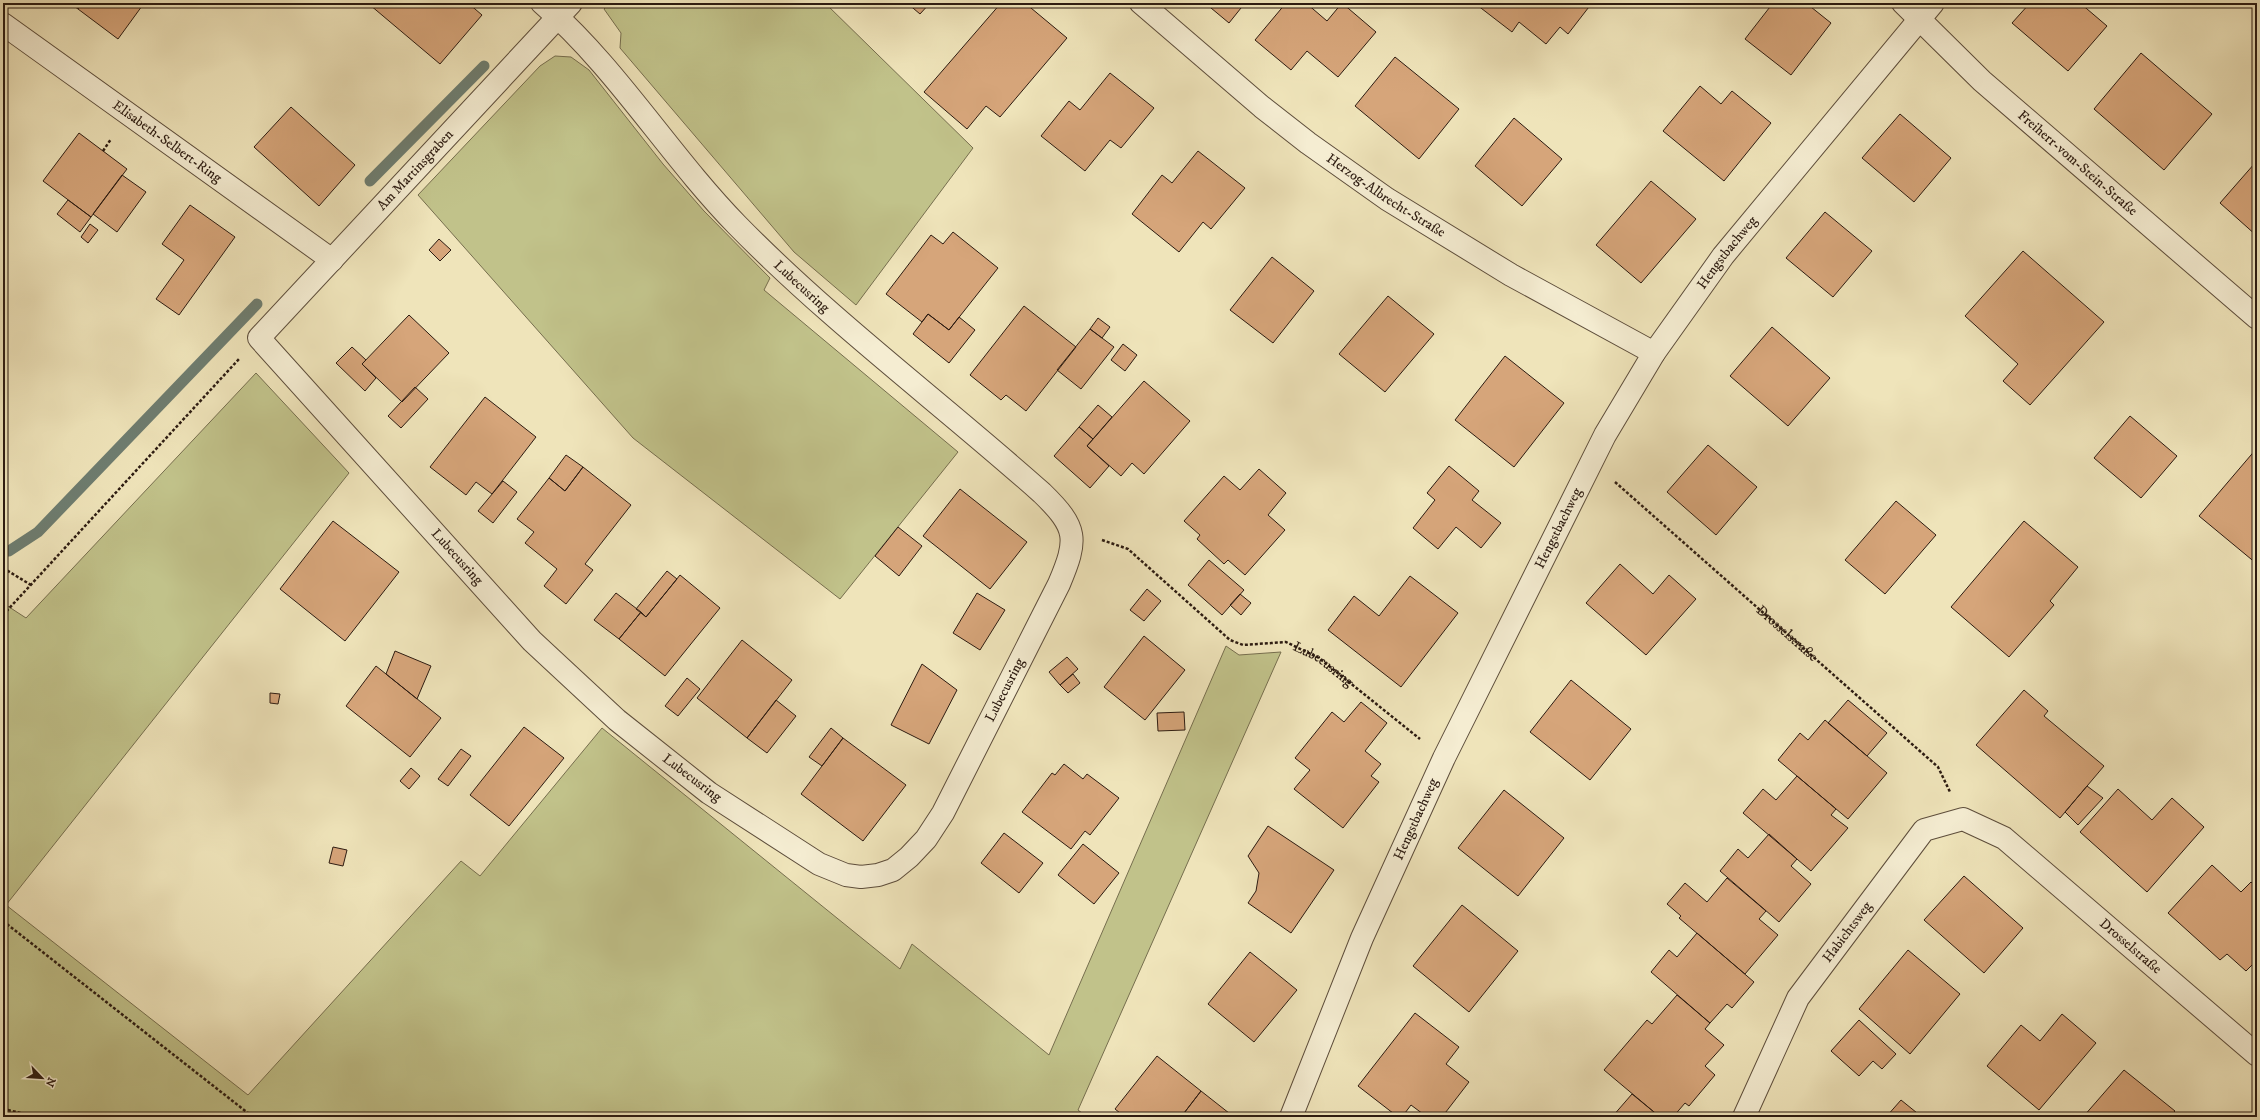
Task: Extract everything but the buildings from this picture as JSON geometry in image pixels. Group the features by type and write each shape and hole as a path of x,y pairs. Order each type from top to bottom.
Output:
{"street":[{"path":"542,3 565,10"},
{"name":"Herzog-Albrecht-Straße","path":"1141,3 1274,116 1387,199 1511,275 1654,353"},
{"name":"Freiherr-vom-Stein-Straße","path":"1903,3 1982,81 2257,318"},
{"name":"Hengstbachweg","path":"1291,1117 1362,938 1444,758 1592,461 1654,353 1723,256 1933,3"},
{"name":"Am Martinsgraben","path":"259,338 565,10"},
{"name":"Lubecusring","path":"259,338 532,641 617,720 709,793 819,864 846,875 861,877 878,875 893,870 918,849 934,828 1059,584 1071,552 1073,541 1071,530 1058,508 1042,493 822,306 754,243 709,195 602,61 565,10"},
{"name":"Elisabeth-Selbert-Ring","path":"3,24 332,260"},
{"name":"Drosselstraße","path":"1963,820 2004,838 2257,1055"},
{"name":"Habichtsweg","path":"1744,1117 1803,992 1924,830 1963,820"}],"path":[{"path":"3,615 259,338"},
{"name":"Drosselstraße","path":"1592,461 1938,766 1963,820"},
{"name":"Lubecusring","path":"1071,530 1128,549 1230,640 1243,645 1286,642 1319,658 1444,758"},
{"path":"3,568 31,584"},
{"path":"3,921 253,1117"},
{"path":"3,1109 39,1117"}],"green space":[{"path":"610,3 825,3 973,148 856,305 794,252 620,48 621,33 604,9"},
{"path":"555,56 571,57 589,70 663,164 704,211 770,278 764,290 958,452 840,599 633,438 418,195 540,66"},
{"path":"256,373 349,473 6,905 248,1095 461,861 480,876 602,728 900,969 912,944 1049,1055 1226,646 1239,655 1281,652 1078,1110 1087,1117 3,1117 3,603 26,618"}],"waterway":[{"path":"370,181 484,66"},
{"path":"9,551 38,532 257,304"}]}
